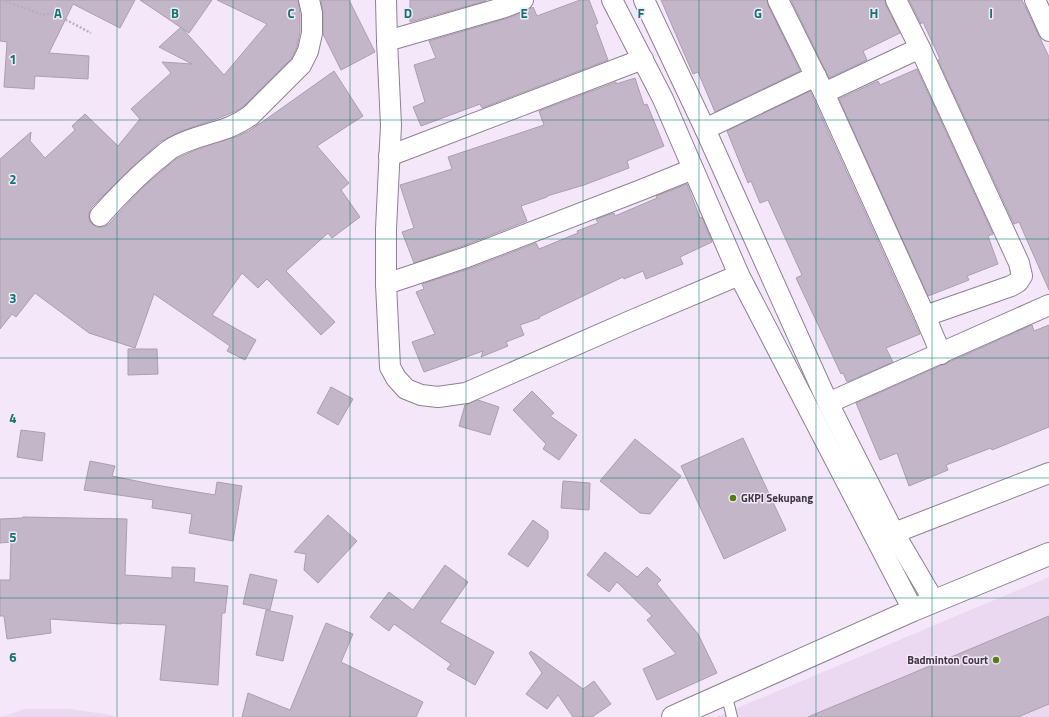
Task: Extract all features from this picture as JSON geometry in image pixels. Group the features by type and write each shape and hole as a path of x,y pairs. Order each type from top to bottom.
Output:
{"street":[{"path":"100,216 125,188 174,147 194,138 229,128 242,122 251,115 301,65 308,51 312,33 312,13 309,0"},
{"path":"386,0 391,125 386,229 386,284 390,367 396,378 406,389 421,394 438,396 466,393 739,275"},
{"path":"387,41 502,4 523,0"},
{"path":"612,0 663,99 739,275 913,610"},
{"path":"644,0 705,129 828,403 894,533 934,601"},
{"path":"778,0 820,85 941,354"},
{"path":"896,0 920,48 1018,263 1022,276 1018,282 1011,286 925,316"},
{"path":"1035,0 1049,31"},
{"path":"705,129 920,48"},
{"path":"389,156 643,59"},
{"path":"386,284 467,257 693,169"},
{"path":"828,403 1049,305"},
{"path":"894,533 1049,473"},
{"path":"673,717 913,610 1049,554"}],"lane":[{"path":"726,693 732,717"}],"path":[{"path":"2,0 43,15 53,13 91,33"}],"shaded area":[{"path":"1049,577 1049,717 716,717"},
{"path":"25,709 70,709 112,715 115,717 0,717"}],"building":[{"path":"0,0 135,0 120,28 73,4 49,53 89,56 88,79 35,76 34,89 4,87 7,42 0,41"},
{"path":"140,0 212,0 189,33"},
{"path":"217,0 298,0 300,32 297,47 292,58 244,106 219,118 179,132 160,142 91,208 89,220 97,227 104,227 109,224 142,188 176,159 197,149 249,131 334,71 363,116 317,146 349,183 341,190 360,217 332,238 328,233 286,271 335,322 321,335 267,279 258,288 242,273 212,315 256,340 245,360 227,351 230,346 154,294 135,348 89,333 35,293 16,317 12,314 0,329 0,159 31,132 30,141 45,158 75,130 72,126 85,114 118,146 140,119 131,109 171,73 162,62 192,64 159,47 181,27 224,75 267,24"},
{"path":"321,0 349,0 375,52 341,70 323,34 323,13"},
{"path":"410,0 486,0 486,1 410,22"},
{"path":"580,0 589,0 598,23 595,25 608,60 482,108 480,104 421,126 413,107 425,102 414,65 436,58 429,41 505,19 527,11 533,7 537,16"},
{"path":"661,0 767,0 768,5 800,71 715,112 698,72 693,74"},
{"path":"791,0 885,0 900,33 863,51 867,60 829,78"},
{"path":"909,0 1022,0 1049,57 1049,290 1019,222 1014,224 938,60 940,59 923,22 921,24"},
{"path":"917,69 993,234 988,236 998,264 967,276 969,280 928,296 839,99 878,81 880,85"},
{"path":"635,78 644,105 647,104 664,146 627,161 629,168 521,206 527,221 414,263 402,232 414,228 400,185 452,169 448,157 544,125 539,111 616,82 616,84"},
{"path":"810,91 920,334 886,348 893,362 847,382 843,373 841,374 796,278 802,275 768,200 760,203 751,181 748,183 727,131"},
{"path":"687,184 700,218 702,217 712,242 680,257 683,264 646,279 643,271 624,279 623,277 539,317 540,318 520,325 524,335 506,342 508,346 481,357 483,351 424,372 412,342 435,334 416,292 424,289 422,284 471,268 536,243 539,249 598,223 596,219 614,213 615,216 657,198 656,196"},
{"path":"1032,325 1034,331 1049,325 1049,427 992,450 991,448 946,465 948,470 909,486 897,453 880,460 856,403"},
{"path":"128,349 157,349 158,374 128,375"},
{"path":"331,387 353,399 338,425 317,413"},
{"path":"532,391 554,413 550,416 577,435 559,460 543,449 546,444 513,410"},
{"path":"478,400 499,407 490,435 459,426 465,405"},
{"path":"21,430 45,433 42,461 17,457"},
{"name":"GKPI Sekupang","path":"743,438 786,530 724,559 681,466"},
{"path":"635,439 681,476 650,514 640,513 600,481"},
{"path":"90,461 115,466 112,476 215,495 217,482 242,486 233,541 189,533 192,514 152,508 153,500 84,490"},
{"path":"563,481 590,483 589,510 561,508"},
{"path":"328,515 357,541 318,583 304,570 306,554 294,552"},
{"path":"23,517 127,519 125,575 172,578 172,567 195,568 194,582 228,586 225,613 222,613 218,685 160,680 166,625 121,624 50,619 51,633 7,639 4,616 0,616 0,580 10,580 11,542 0,543 0,519"},
{"path":"533,520 548,531 548,538 528,567 508,554"},
{"path":"605,552 637,577 647,567 661,580 657,584 698,634 717,673 657,700 643,669 676,654 647,620 652,616 617,582 609,592 587,575"},
{"path":"445,565 468,582 440,622 494,652 475,685 447,669 451,664 394,624 389,631 370,617 389,592 413,610"},
{"path":"250,574 277,580 270,610 243,604"},
{"path":"266,610 293,616 283,661 256,655"},
{"name":"Badminton Court","path":"1049,616 1049,704 1018,717 808,717"},
{"path":"326,623 353,634 341,662 423,702 416,717 242,717 248,693 290,710"},
{"path":"531,651 583,689 594,681 611,704 592,717 573,717 558,695 547,709 526,694 542,673 529,653"}],"place":[{"name":"GKPI Sekupang","path":"733,498"},
{"name":"Badminton Court","path":"996,660"}]}
